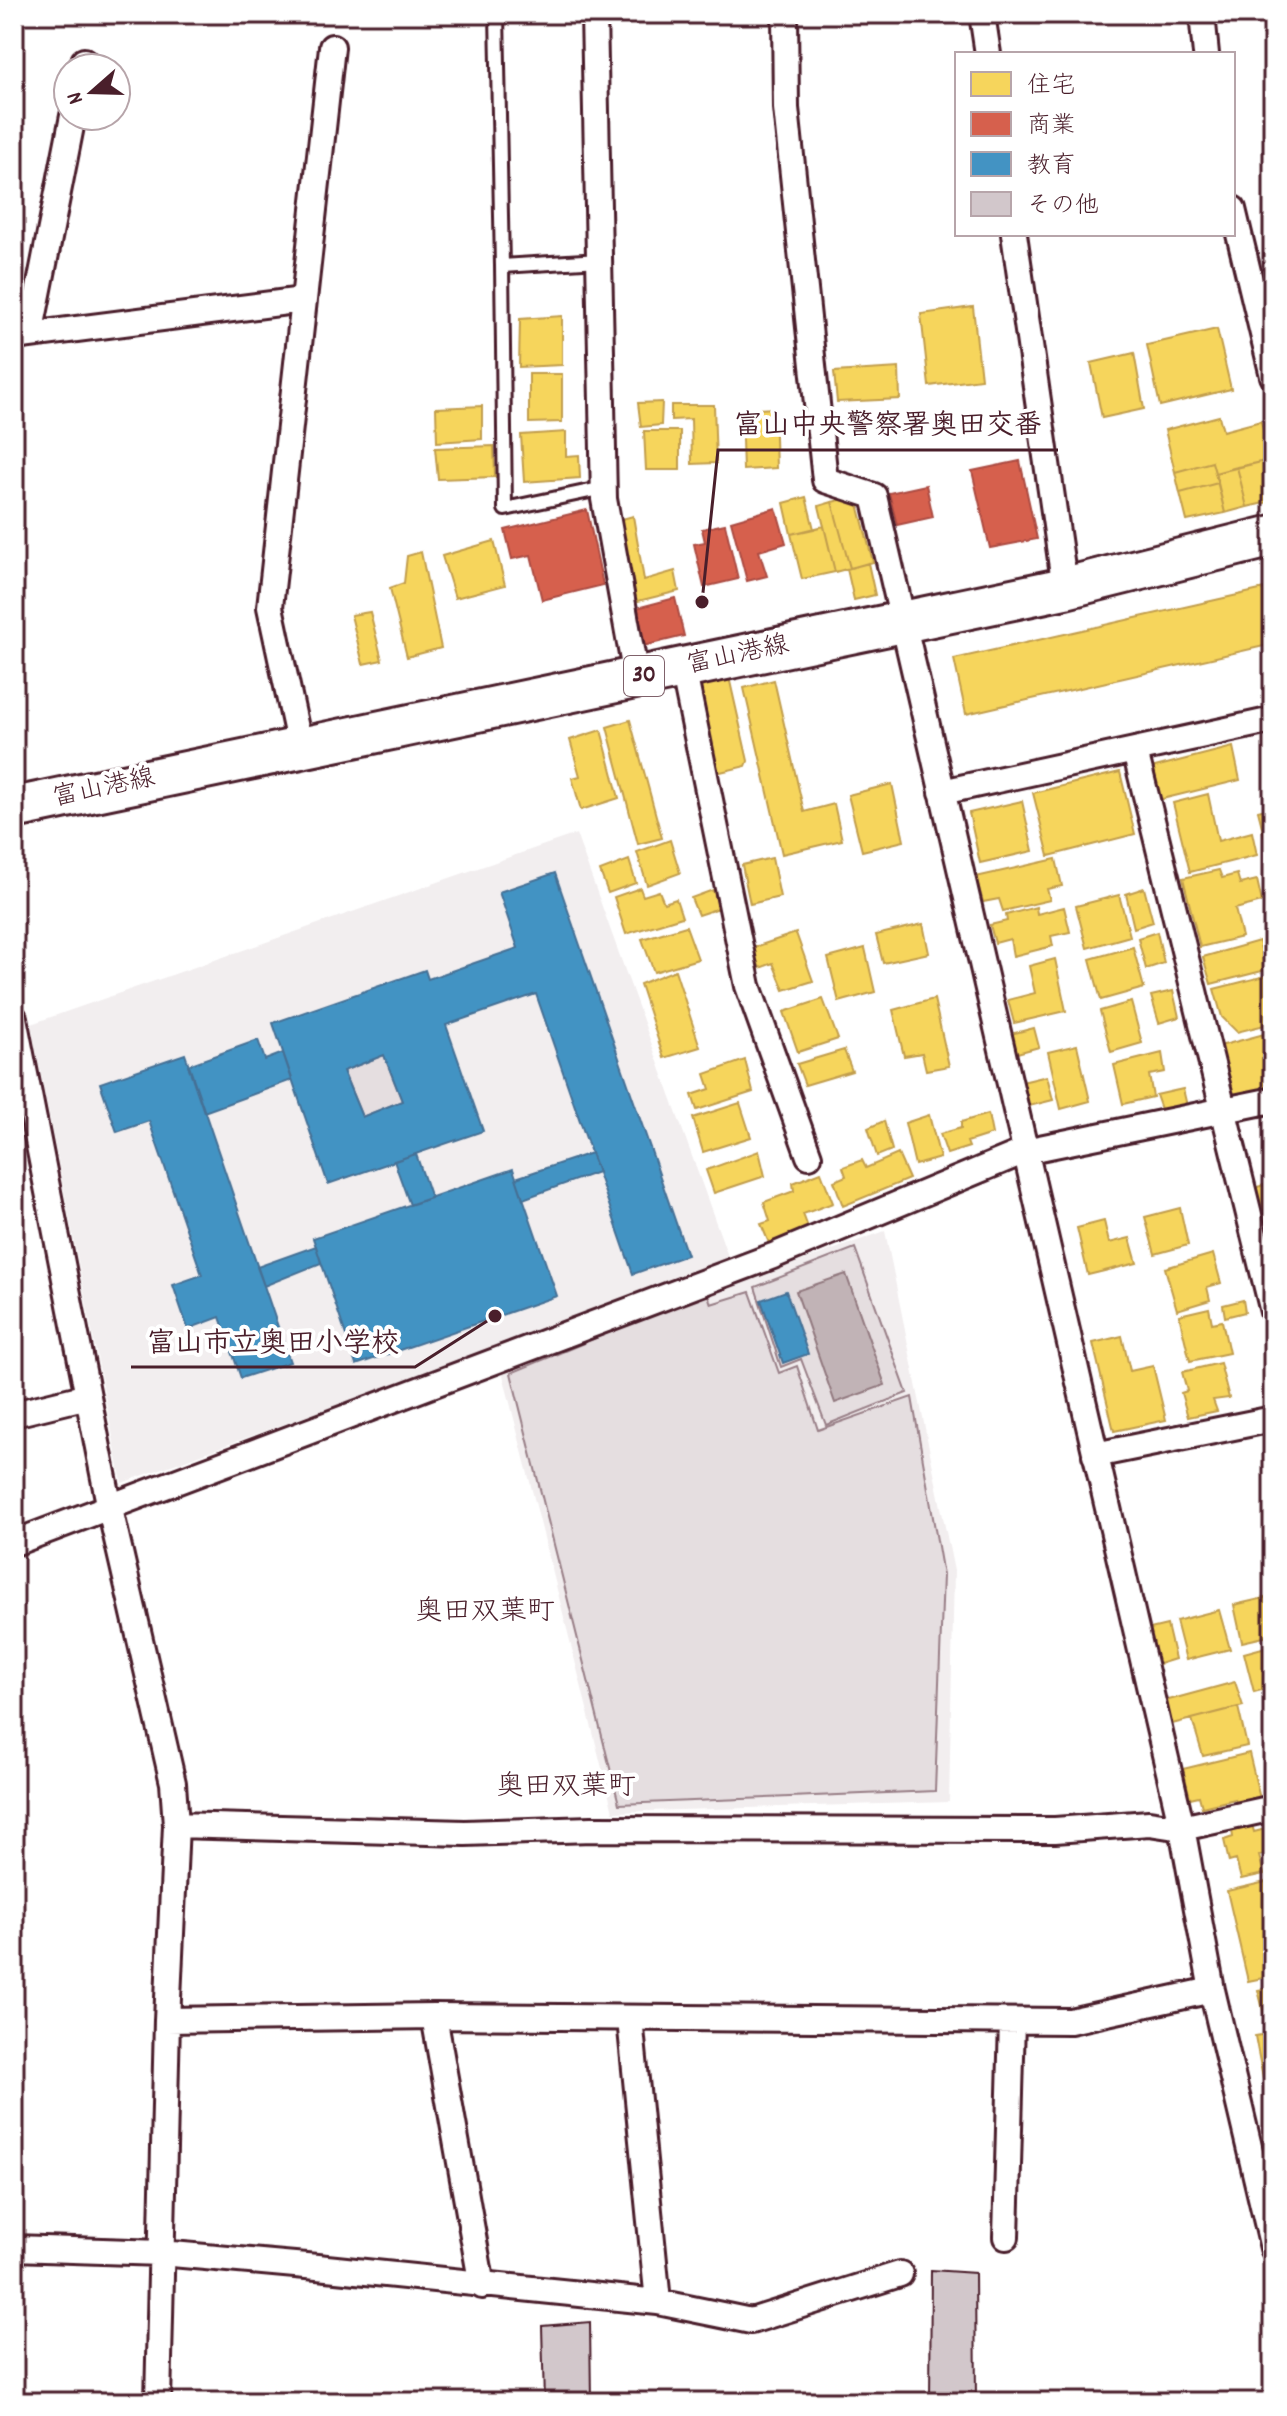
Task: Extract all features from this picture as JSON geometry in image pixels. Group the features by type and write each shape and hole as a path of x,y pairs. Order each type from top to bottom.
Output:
{"main road":[{"name":"富山港線","path":"14,808 1065,588 1273,536"}],"street":[{"path":"594,14 604,488 636,677"},
{"path":"785,14 786,108 825,480 874,496 1182,1828 1212,1990 1273,2248"},
{"path":"982,14 988,52"},
{"path":"1202,14 1206,52"},
{"path":"300,747 270,607 332,47"},
{"path":"69,132 22,336 303,300"},
{"path":"1235,217 1273,376"},
{"path":"1014,236 1065,588"},
{"path":"683,668 748,986 809,1156"},
{"path":"942,792 1273,720"},
{"path":"1135,751 1273,1312"},
{"path":"14,1018 24,1126 88,1396 110,1509 173,1783 176,1825 167,2020 158,2402"},
{"path":"14,1543 759,1262 1025,1151 1273,1100"},
{"path":"14,1414 88,1396"},
{"path":"1095,1455 1273,1419"},
{"path":"176,1825 465,1833 592,1829 1055,1830 1149,1823 1182,1828 1273,1808"},
{"path":"167,2020 434,2016 1070,2021 1212,1990"},
{"path":"434,2016 482,2286"},
{"path":"630,2019 658,2302"},
{"path":"1006,2237 1012,2021"},
{"path":"14,2248 161,2253 317,2267 658,2302 751,2321 900,2274"}],"lane":[{"path":"497,14 505,509 604,488"},
{"path":"502,266 600,260"}],"shaded area":[{"path":"576,834 738,1284 885,1231 954,1571 949,1802 613,1812 496,1347 122,1483 31,1024"},
{"path":"384,1055 402,1101 362,1117 343,1071"},
{"path":"855,1248 907,1393 826,1425 801,1359 781,1367 755,1287"},
{"path":"846,1274 885,1385 835,1403 796,1291"},
{"path":"707,1292 711,1304 750,1292 779,1373 797,1366 818,1430 912,1397 943,1575 935,1791 619,1804 511,1373"}],"building: 住宅":[{"path":"973,307 981,379 929,386 921,314"},
{"path":"562,316 562,365 519,367 520,319"},
{"path":"1217,329 1231,389 1160,406 1147,345"},
{"path":"1134,353 1144,409 1102,418 1091,363"},
{"path":"899,368 900,399 837,402 834,372"},
{"path":"529,374 562,374 562,422 529,423"},
{"path":"662,402 661,425 641,427 638,403"},
{"path":"671,405 714,405 716,463 692,464 691,419 671,420"},
{"path":"482,406 482,439 437,442 436,408"},
{"path":"774,408 776,468 743,470 741,410"},
{"path":"1219,416 1223,431 1261,421 1270,460 1215,473 1212,462 1175,472 1165,430"},
{"path":"644,431 680,431 680,470 646,470"},
{"path":"566,432 566,456 579,455 580,478 524,482 521,435"},
{"path":"494,446 495,477 438,479 435,448"},
{"path":"1270,460 1273,501 1247,507 1237,467"},
{"path":"1212,462 1218,483 1180,493 1175,472"},
{"path":"1237,467 1247,507 1225,513 1215,473"},
{"path":"1218,483 1225,513 1187,521 1180,493"},
{"path":"806,497 814,529 791,534 784,503"},
{"path":"852,497 857,500 873,562 850,568 832,502"},
{"path":"832,502 850,568 835,572 819,506"},
{"path":"633,516 644,580 675,571 679,591 630,603 615,521"},
{"path":"824,526 835,572 802,579 791,534"},
{"path":"494,541 505,585 455,598 442,556"},
{"path":"421,552 441,648 407,657 390,588 404,583 407,556"},
{"path":"868,563 875,595 854,600 847,569"},
{"path":"1273,587 1273,644 966,714 954,659"},
{"path":"370,612 382,660 363,664 351,615"},
{"path":"729,677 748,761 746,766 716,773 695,686"},
{"path":"774,680 804,812 834,804 842,840 782,854 744,688"},
{"path":"630,720 662,838 638,844 607,727"},
{"path":"601,730 619,798 581,810 572,778 580,776 570,740"},
{"path":"1233,747 1240,780 1158,800 1151,768"},
{"path":"1120,772 1135,834 1049,856 1033,793"},
{"path":"892,784 904,841 862,851 848,795"},
{"path":"1208,794 1218,841 1252,832 1257,855 1190,872 1173,803"},
{"path":"1022,801 1033,851 980,863 969,813"},
{"path":"1273,807 1273,870 1258,811"},
{"path":"670,840 680,873 647,885 637,852"},
{"path":"772,858 780,897 750,904 742,865"},
{"path":"1056,859 1062,886 1047,889 1050,900 1003,911 999,899 983,902 976,877"},
{"path":"629,860 636,883 608,893 600,871"},
{"path":"1219,870 1222,878 1237,874 1240,884 1257,880 1262,902 1235,909 1242,937 1200,947 1183,878"},
{"path":"640,888 643,896 659,891 664,903 676,899 682,917 626,934 614,897"},
{"path":"1144,888 1153,922 1134,928 1126,894"},
{"path":"713,890 719,908 698,915 691,898"},
{"path":"1119,895 1130,936 1087,948 1076,906"},
{"path":"1036,907 1037,914 1064,907 1070,932 1051,936 1053,946 1013,956 1010,939 995,943 990,925 1007,921 1006,915"},
{"path":"923,924 929,953 883,963 876,935"},
{"path":"686,926 698,959 654,972 642,939"},
{"path":"1157,932 1164,963 1146,969 1138,938"},
{"path":"796,933 813,981 784,990 773,963 760,968 752,948"},
{"path":"1259,941 1266,970 1211,984 1203,957"},
{"path":"1133,947 1144,988 1101,1000 1090,959"},
{"path":"865,948 875,992 839,1002 828,958"},
{"path":"1055,959 1066,1011 1014,1023 1008,1000 1035,993 1029,966"},
{"path":"675,970 700,1047 664,1058 640,984"},
{"path":"1273,974 1273,1023 1237,1032 1222,1017 1214,989"},
{"path":"1173,991 1179,1017 1159,1023 1151,996"},
{"path":"823,999 838,1039 798,1052 784,1012"},
{"path":"934,999 949,1066 926,1070 922,1053 904,1056 893,1010"},
{"path":"1131,1002 1142,1043 1111,1052 1100,1011"},
{"path":"1034,1028 1039,1047 1017,1053 1011,1034"},
{"path":"1268,1033 1273,1055 1273,1089 1230,1100 1216,1047"},
{"path":"1077,1045 1090,1101 1061,1109 1048,1052"},
{"path":"844,1050 852,1071 805,1085 797,1064"},
{"path":"1162,1053 1165,1072 1149,1075 1153,1097 1123,1104 1114,1065"},
{"path":"745,1060 753,1092 697,1110 692,1095 710,1089 705,1074"},
{"path":"1047,1076 1053,1100 1029,1106 1022,1082"},
{"path":"1183,1089 1187,1106 1162,1112 1156,1095"},
{"path":"740,1103 751,1137 703,1152 693,1118"},
{"path":"988,1114 992,1134 967,1142 969,1147 947,1154 940,1134 961,1128 961,1122"},
{"path":"929,1115 940,1158 915,1165 905,1123"},
{"path":"884,1121 892,1150 877,1156 868,1128"},
{"path":"1273,1136 1273,1161 1267,1137"},
{"path":"759,1151 765,1176 714,1193 706,1170"},
{"path":"898,1154 909,1179 843,1206 834,1181 846,1176 843,1167 862,1160 866,1168"},
{"path":"821,1172 833,1203 803,1214 809,1230 769,1243 761,1224 770,1221 764,1202 794,1191 793,1183"},
{"path":"1267,1184 1273,1207 1255,1213 1248,1190"},
{"path":"1180,1208 1188,1245 1155,1254 1145,1217"},
{"path":"1104,1221 1109,1243 1130,1238 1137,1263 1088,1275 1077,1228"},
{"path":"1213,1254 1221,1283 1207,1287 1210,1300 1177,1310 1165,1268"},
{"path":"1243,1300 1245,1312 1225,1317 1223,1305"},
{"path":"1209,1308 1212,1323 1222,1321 1229,1353 1190,1361 1179,1315"},
{"path":"1122,1336 1130,1371 1153,1366 1166,1420 1114,1431 1093,1343"},
{"path":"1220,1363 1229,1398 1213,1400 1217,1411 1188,1417 1181,1393 1187,1391 1182,1372"},
{"path":"1273,1596 1273,1635 1242,1642 1234,1605"},
{"path":"1219,1610 1230,1649 1186,1660 1176,1621"},
{"path":"1167,1625 1175,1659 1156,1665 1146,1630"},
{"path":"1273,1645 1273,1687 1254,1692 1244,1653"},
{"path":"1235,1682 1243,1706 1172,1724 1165,1701"},
{"path":"1238,1707 1247,1746 1203,1756 1192,1719"},
{"path":"1273,1748 1273,1774 1271,1775 1265,1750"},
{"path":"1249,1753 1261,1803 1237,1808 1235,1799 1202,1807 1199,1796 1190,1798 1183,1769"},
{"path":"1252,1825 1254,1832 1273,1827 1273,1852 1259,1856 1264,1874 1241,1879 1236,1860 1229,1862 1224,1840 1233,1837 1232,1831"},
{"path":"1270,1881 1273,1893 1273,1976 1248,1981 1227,1891"},
{"path":"1273,1987 1273,2024 1267,2025 1258,1990"},
{"path":"1273,2033 1273,2076 1263,2078 1255,2036"},
{"path":"1273,2138 1273,2176 1265,2140"}],"building: 商業":[{"path":"1020,461 1037,539 990,548 972,471"},
{"path":"926,485 933,517 897,525 889,493"},
{"path":"776,508 786,543 759,551 767,576 747,581 731,521"},
{"path":"587,510 603,585 542,600 531,555 512,559 505,530"},
{"path":"725,524 738,579 704,587 694,544 705,542 702,529"},
{"path":"675,598 684,636 643,646 633,609"}],"building: 教育":[{"path":"555,873 687,1255 633,1274 536,994 446,1025 483,1131 328,1184 273,1023 425,970 428,979 518,948 499,892","holes":["384,1055 402,1101 362,1117 343,1071"]},
{"path":"258,1040 265,1060 283,1053 292,1080 204,1112 188,1065"},
{"path":"185,1054 290,1362 241,1378 220,1317 188,1329 173,1285 202,1275 149,1121 117,1132 100,1083"},
{"path":"591,1153 598,1172 523,1199 516,1178"},
{"path":"416,1154 431,1198 410,1205 394,1161"},
{"path":"513,1169 557,1296 356,1365 313,1238"},
{"path":"316,1246 321,1263 264,1286 257,1267"},
{"path":"786,1291 808,1354 783,1363 761,1300"}],"building: その他":[{"path":"931,2270 975,2273 976,2402 930,2402"},
{"path":"590,2322 591,2402 544,2402 542,2326"}],"place":[{"name":"富山中央警察署奥田交番","path":"702,602"},
{"name":"富山市立奥田小学校","path":"495,1316"}],"district":[{"name":"奥田双葉町","path":"485,1614"},
{"name":"奥田双葉町","path":"566,1789"}]}
